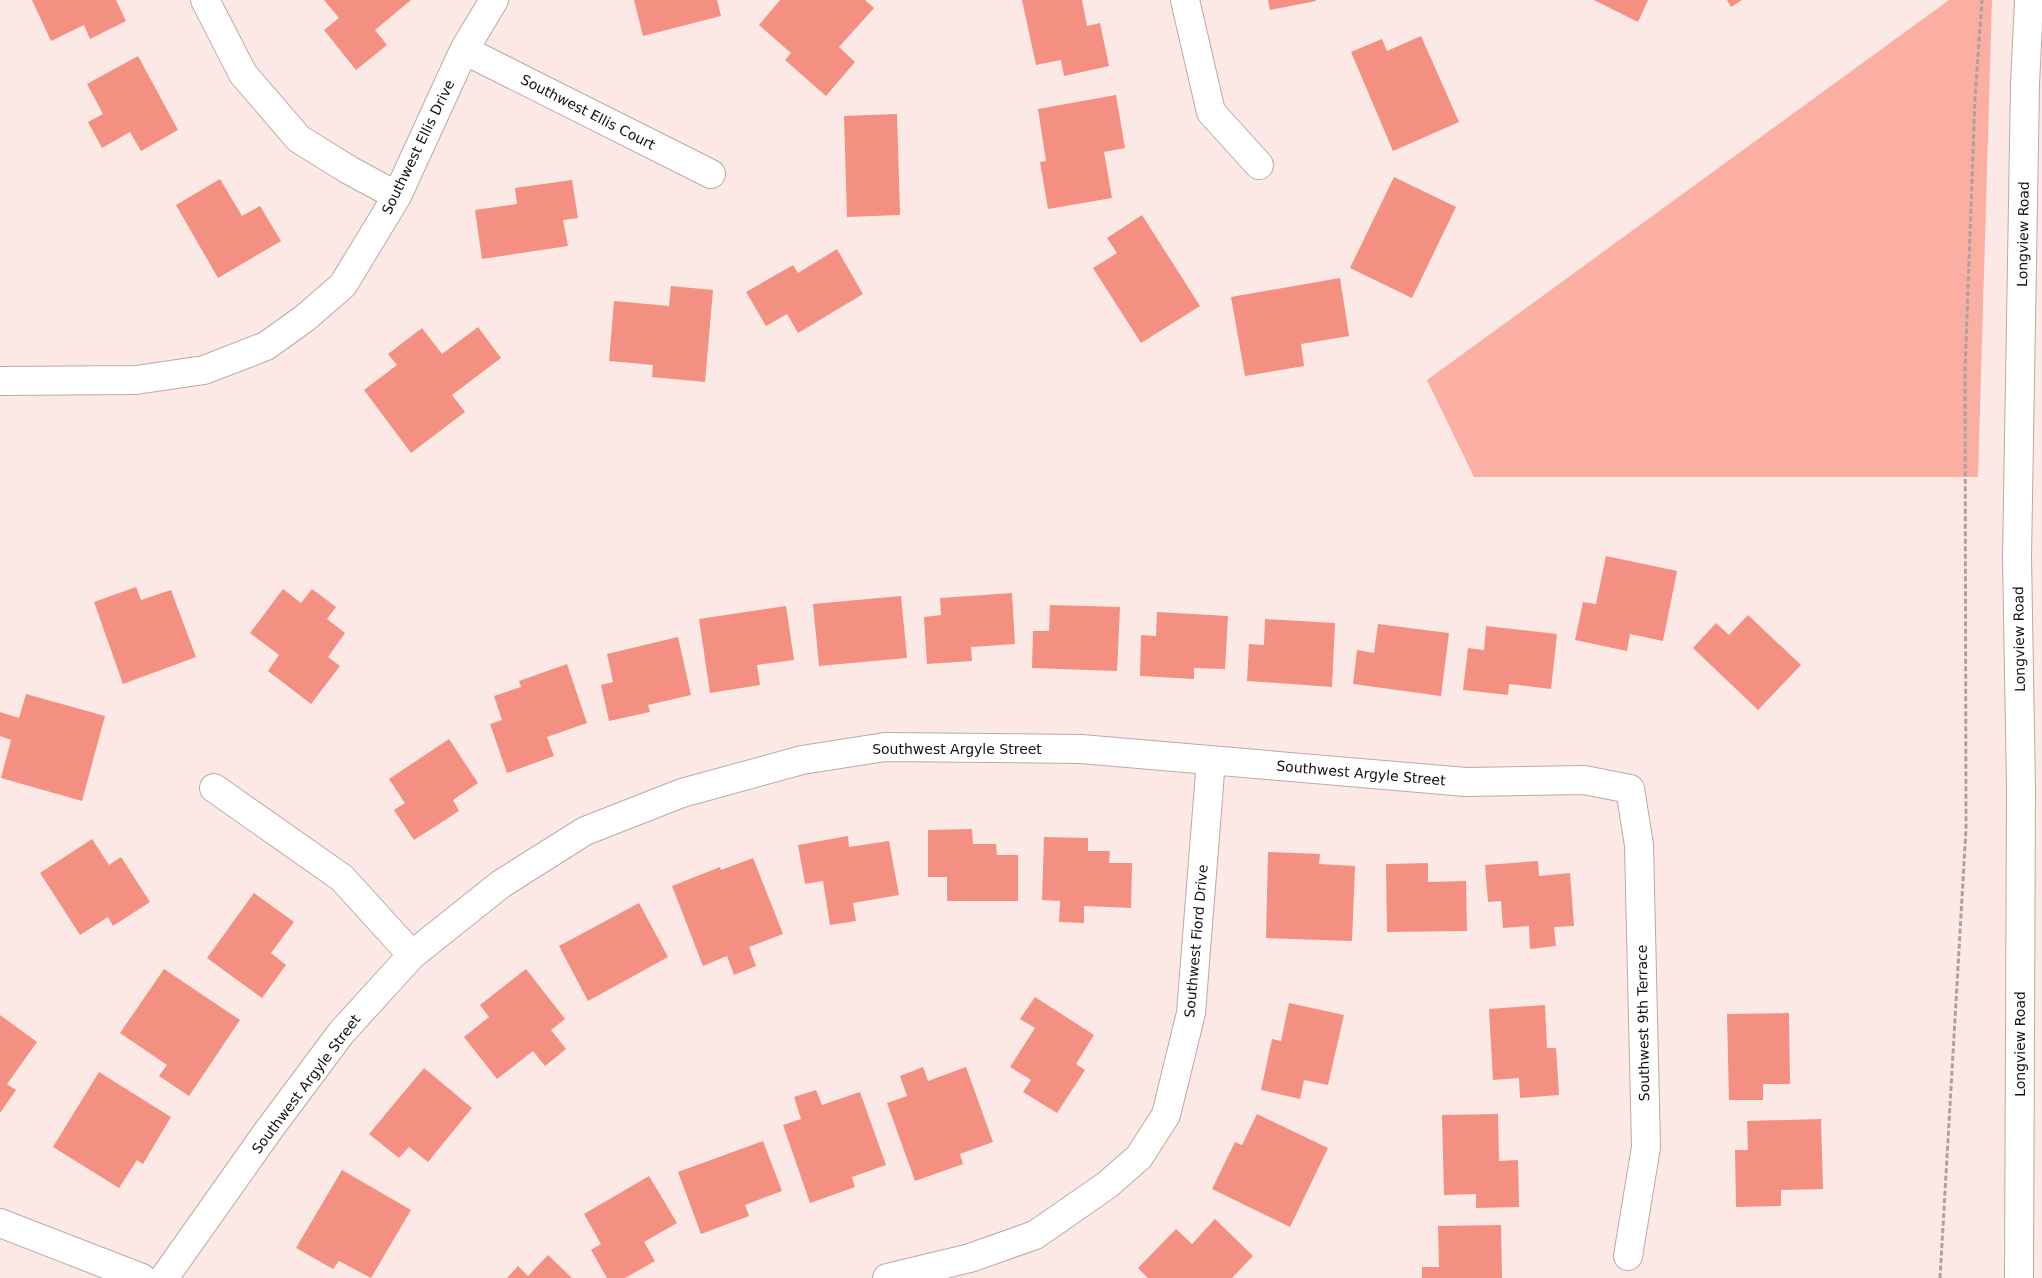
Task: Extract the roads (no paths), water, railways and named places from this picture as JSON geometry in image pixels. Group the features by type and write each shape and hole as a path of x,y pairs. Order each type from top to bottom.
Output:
{"street":[{"path":"205,0 242,74 299,139 349,170 397,196"},
{"name":"Southwest Ellis Drive","path":"0,381 136,380 204,370 266,346 305,318 343,285 397,196 464,50 494,0"},
{"path":"1185,0 1211,112 1258,165"},
{"name":"Longview Road","path":"2019,1278 2021,788 2017,557 2025,85 2029,0"},
{"name":"Southwest Ellis Court","path":"464,50 711,174"},
{"name":"Southwest Argyle Street","path":"164,1278 268,1131 341,1033 412,955 501,884 585,831 682,793 802,760 894,747 1081,749 1466,782 1584,780 1630,789"},
{"name":"Southwest Fiord Drive","path":"887,1278 970,1258 1035,1235 1107,1185 1139,1157 1166,1115 1191,1013 1211,760"},
{"path":"214,788 342,878 412,955"},
{"name":"Southwest 9th Terrace","path":"1628,1256 1646,1147 1639,845 1630,789"},
{"path":"0,1223 142,1278"}]}
